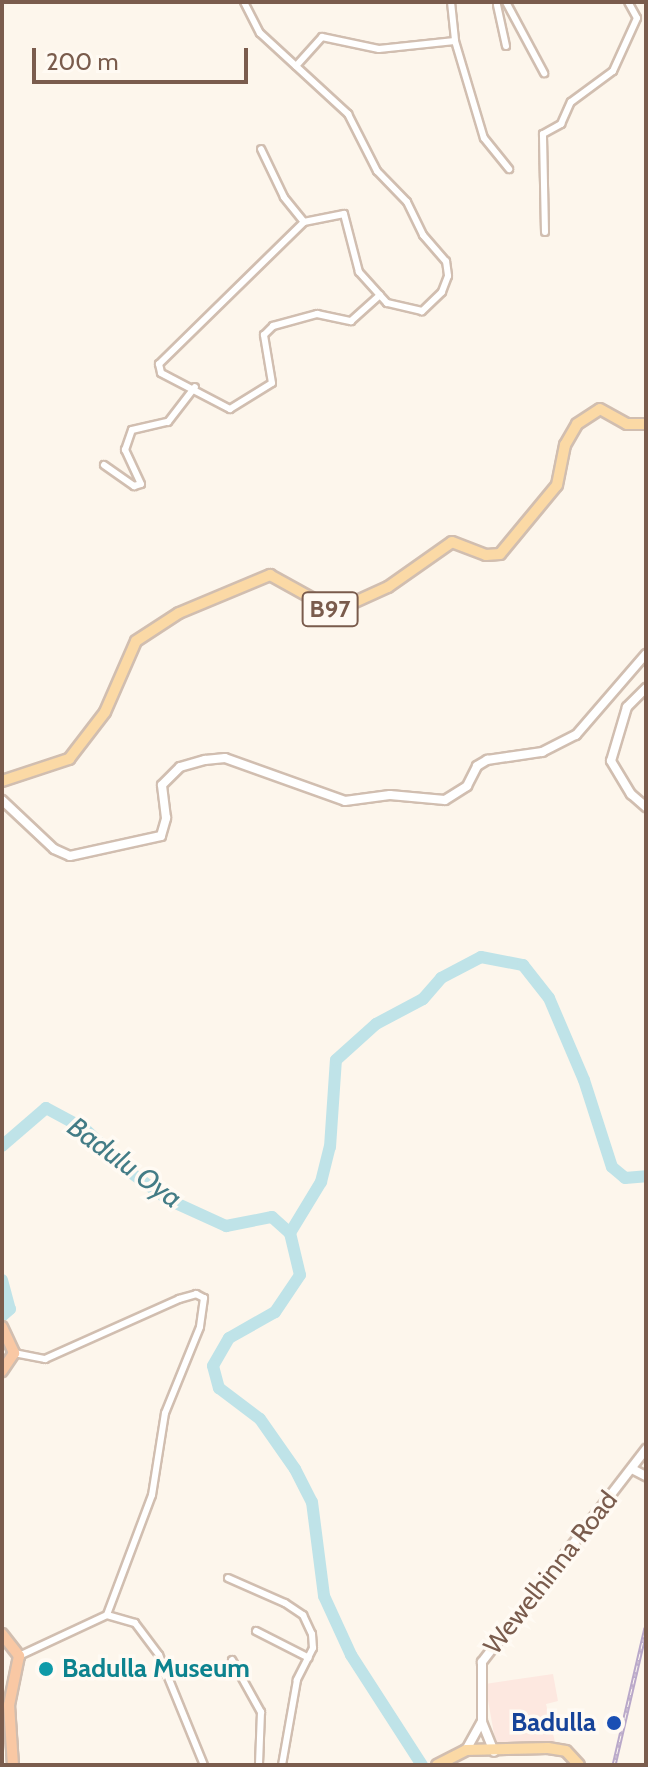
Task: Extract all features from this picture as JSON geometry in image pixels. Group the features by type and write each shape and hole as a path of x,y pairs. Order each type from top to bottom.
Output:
{"highway":[{"path":"2,1371 14,1353 4,1330"},
{"path":"2,1634 19,1656 9,1705 13,1765"}],"main road":[{"name":"B97","path":"2,781 57,767 69,759 105,712 136,641 179,613 270,575 335,611 388,587 452,542 486,555 500,554 557,485 565,445 577,424 603,409 627,424 646,424"},
{"path":"437,1765 466,1750 494,1752 559,1748 579,1765"}],"street":[{"path":"244,2 260,33 348,114 377,171 407,202 423,235 446,261 448,276 442,292 422,311 398,307 380,295 359,272 344,214 304,222 159,364 171,380 195,387 219,407 230,409 272,383 264,335 273,326 317,314 351,321 380,295"},
{"path":"451,2 455,41 484,138 509,169"},
{"path":"506,2 544,73"},
{"path":"545,232 543,134 561,124 571,102 613,71 637,18 628,2"},
{"path":"497,3 506,46"},
{"path":"296,66 322,37 379,49 455,41"},
{"path":"261,149 284,197 304,222"},
{"path":"104,465 134,486 141,484 125,450 132,430 168,422 195,387"},
{"path":"2,800 54,849 70,856 161,836 166,818 162,785 180,767 205,760 236,761 345,801 390,795 445,800 467,786 477,766 487,760 542,752 576,735 646,654"},
{"path":"646,688 627,707 611,761 631,794 646,807"},
{"path":"14,1353 45,1359 179,1299 196,1294 204,1298 200,1327 165,1413 152,1495 107,1615"},
{"name":"Wewelhinna Road","path":"466,1750 482,1721 482,1662 646,1449"},
{"path":"632,1469 646,1476"},
{"path":"228,1578 303,1615 312,1634 309,1658 297,1680 282,1765"},
{"path":"19,1656 107,1615 135,1623 149,1638 204,1765"},
{"path":"256,1631 309,1658"},
{"path":"232,1660 261,1712 259,1765"},
{"path":"482,1721 494,1752"}],"shaded area":[{"path":"553,1674 558,1701 546,1704 555,1742 496,1745 485,1684"}],"waterway":[{"path":"290,1233 321,1182 330,1147 336,1060 376,1024 423,999 441,978 481,957 523,965 549,998 584,1080 612,1167 625,1178 646,1176"},
{"name":"Badulu Oya","path":"2,1146 46,1108 85,1129 130,1172 169,1200 226,1226 272,1217 290,1233 300,1275 275,1312 229,1338 213,1366 219,1388 260,1419 295,1469 312,1502 324,1596 351,1655 422,1765"},
{"name":"Badulu Oya","path":"2,1280 10,1309 2,1316"}],"railway":[{"path":"614,1765 646,1628"}],"place":[{"name":"Badulla Museum","path":"46,1669"},
{"name":"Badulla","path":"614,1723"}]}
